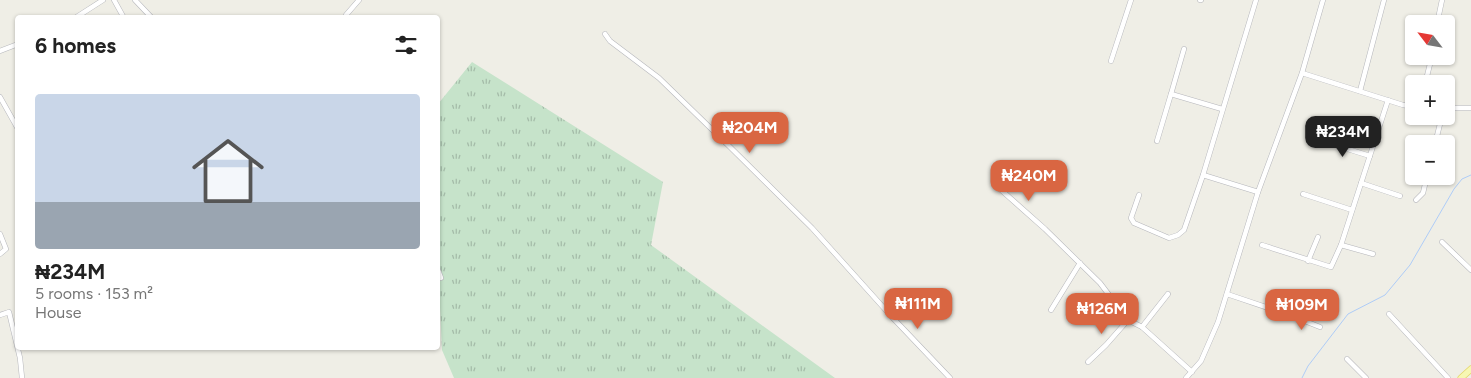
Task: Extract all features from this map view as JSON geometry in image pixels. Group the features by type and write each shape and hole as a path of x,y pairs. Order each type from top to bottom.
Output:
{"main road":[{"path":"1462,378 1471,369"}],"street":[{"path":"80,15 103,0"},
{"path":"114,0 122,15"},
{"path":"135,0 149,15"},
{"path":"346,15 359,0"},
{"path":"1111,61 1131,0"},
{"path":"1139,196 1131,218 1134,223 1169,238 1178,235 1184,230 1203,175 1256,0"},
{"path":"1186,378 1206,351 1227,294 1258,192 1302,73 1323,0"},
{"path":"1360,91 1384,0"},
{"path":"1439,15 1442,0"},
{"path":"605,34 610,41 668,86 695,115 812,228 950,378"},
{"path":"0,51 15,45"},
{"path":"1157,141 1184,49"},
{"path":"1302,73 1405,106"},
{"path":"1172,94 1222,109"},
{"path":"0,97 15,124"},
{"path":"1262,245 1331,267 1341,245 1388,100"},
{"path":"1455,108 1471,108"},
{"path":"1322,141 1370,156"},
{"path":"1203,175 1258,192"},
{"path":"1361,183 1400,196"},
{"path":"1416,200 1422,193 1424,185"},
{"path":"1000,190 1045,229 1100,283 1128,320 1142,327 1192,372"},
{"path":"1303,194 1352,210"},
{"path":"0,234 6,250 0,254"},
{"path":"1308,261 1318,237"},
{"path":"1442,242 1471,270"},
{"path":"1341,245 1372,254"},
{"path":"1051,310 1080,263"},
{"path":"1142,327 1168,294"},
{"path":"1227,294 1320,327"},
{"path":"0,314 8,312 15,339"},
{"path":"1389,314 1448,378"},
{"path":"1088,362 1128,320"},
{"path":"18,350 22,378"},
{"path":"1347,359 1366,378"}],"green space":[{"path":"472,62 663,182 651,245 835,378 454,378 442,350 440,308 440,102"}],"waterway":[{"path":"1302,378 1308,366 1348,314 1385,295 1410,265 1454,189 1462,179 1471,175"}]}
